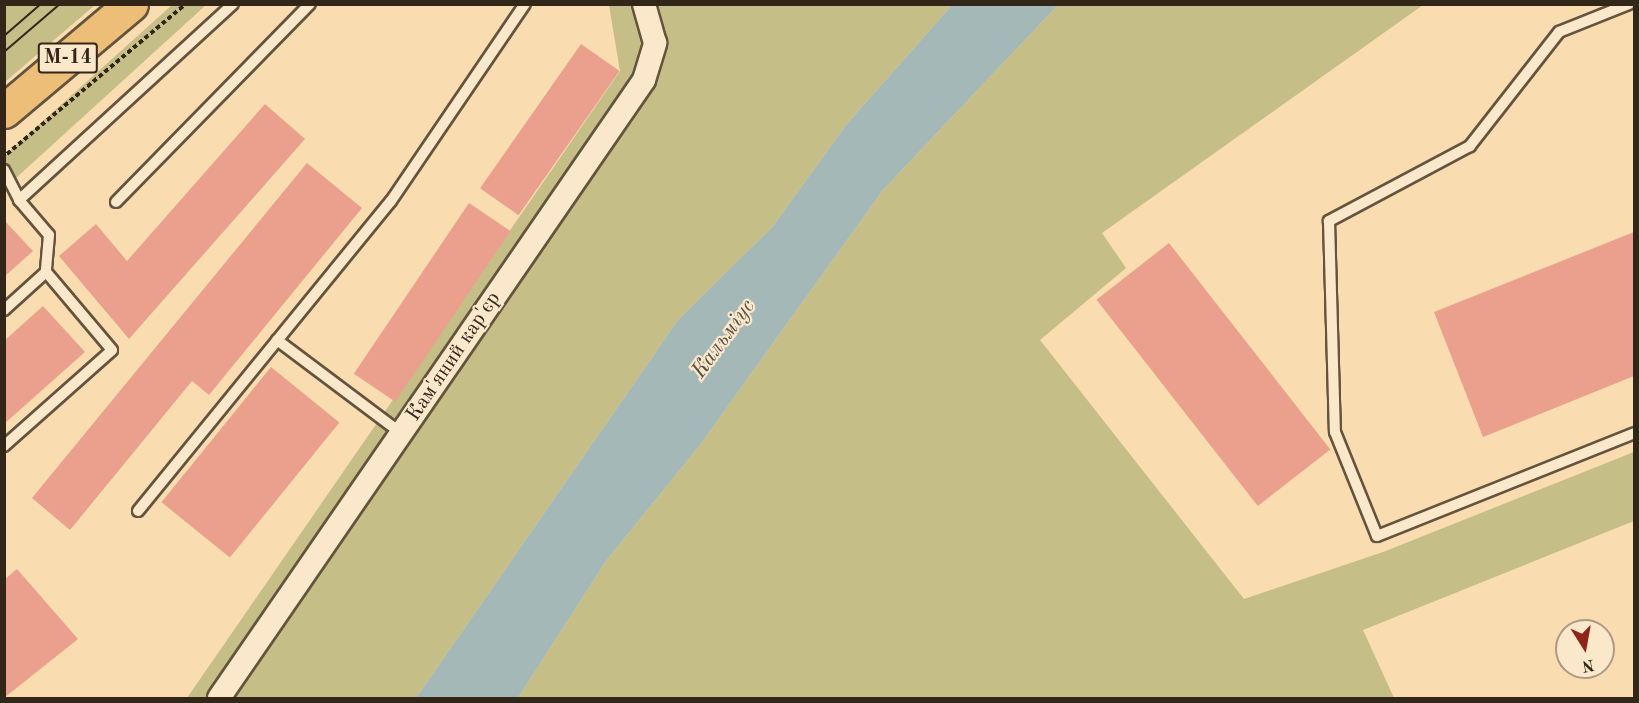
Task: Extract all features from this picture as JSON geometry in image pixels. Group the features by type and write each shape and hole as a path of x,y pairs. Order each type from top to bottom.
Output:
{"highway":[{"name":"М-14","path":"4,111 131,4"}],"street":[{"name":"Кам'яний кар'єр","path":"219,699 644,80 655,43 644,4"}],"lane":[{"path":"19,200 233,4"},
{"path":"116,202 310,4"},
{"path":"138,511 391,201 525,4"},
{"path":"1629,4 1559,32 1470,146 1329,221 1335,432 1377,536 1635,433"},
{"path":"4,170 19,200 49,235 46,272 4,310"},
{"path":"4,446 112,350 46,272"},
{"path":"277,340 401,434"}],"path":[{"path":"4,156 186,4"}],"shaded area":[{"path":"5,4 95,4 95,5 5,82"},
{"path":"172,5 206,5 5,188 4,156"},
{"path":"609,5 952,5 846,125 773,226 678,320 416,698 187,698 620,71"},
{"path":"1058,5 1423,5 1102,233 1126,268 1040,340 1244,599 1383,552 1634,452 1634,521 1363,630 1394,698 518,698 606,561 700,445 883,190"}],"water":[{"name":"Кальміус","path":"952,5 1058,5 883,190 700,445 606,561 518,698 416,698 678,320 773,226 846,125"}],"building":[{"path":"581,44 620,71 519,215 480,188"},
{"path":"265,104 305,139 129,339 59,256 96,224 127,261"},
{"path":"307,163 362,208 209,395 192,381 70,530 32,498"},
{"path":"469,203 510,231 395,402 354,374"},
{"path":"4,220 33,251 4,277"},
{"path":"1634,232 1634,376 1483,437 1434,312"},
{"path":"1169,243 1330,449 1258,506 1097,300"},
{"path":"43,306 85,352 4,424 4,341"},
{"path":"271,367 339,422 230,558 161,502"},
{"path":"17,569 78,639 4,698 4,580"}],"tram line":[{"path":"4,36 41,4"},
{"path":"4,52 60,4"}]}
